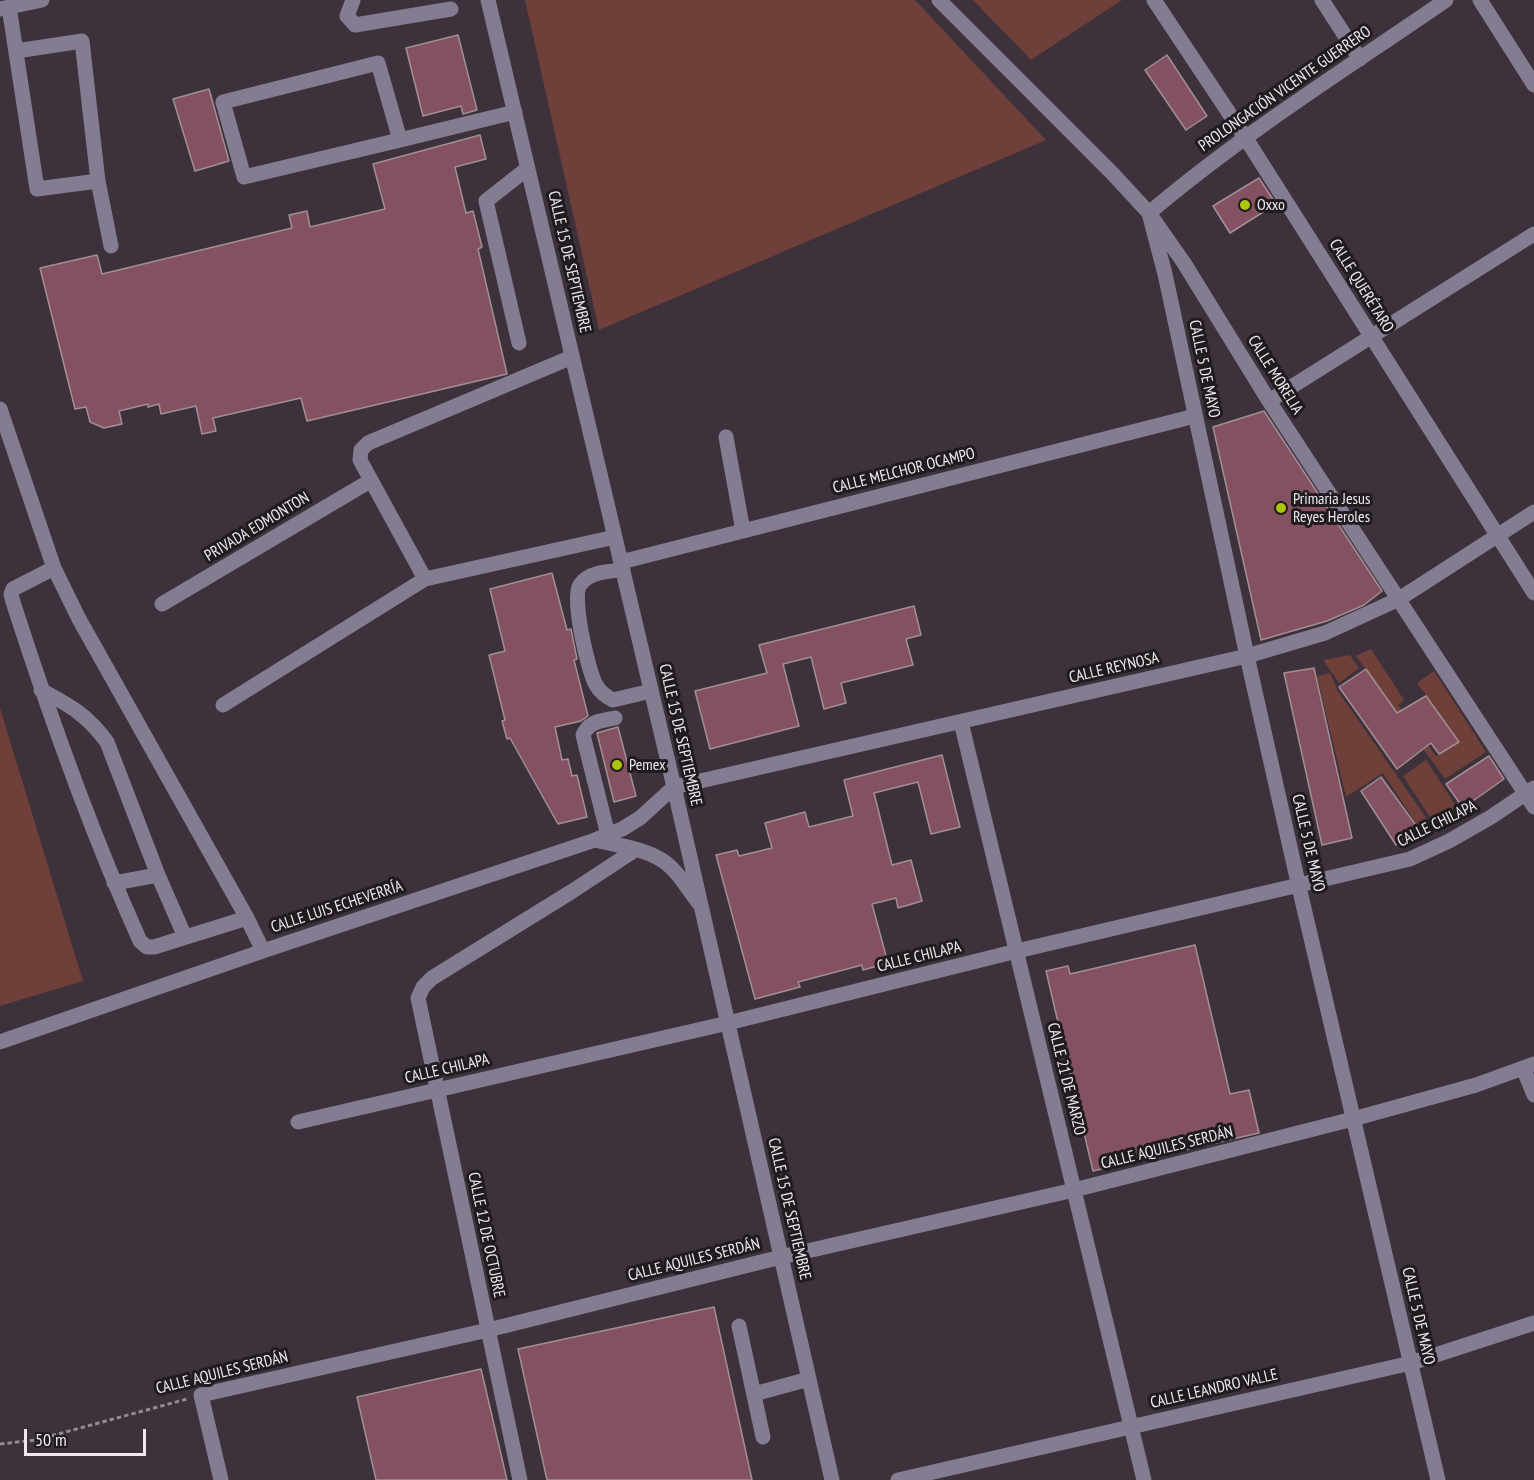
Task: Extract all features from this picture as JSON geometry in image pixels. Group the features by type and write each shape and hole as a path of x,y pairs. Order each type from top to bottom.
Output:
{"street":[{"path":"42,0 4,8 16,51 37,189 98,181"},
{"path":"353,0 347,16 355,25 451,9"},
{"name":"CALLE 15 DE SEPTIEMBRE","path":"488,0 674,787 832,1480"},
{"name":"CALLE MORELIA","path":"939,0 1149,213 1184,263 1269,401 1531,796"},
{"name":"CALLE QUERÉTARO","path":"1154,0 1245,136 1534,593"},
{"path":"1322,0 1360,59"},
{"name":"PROLONGACIÓN VICENTE GUERRERO","path":"1149,213 1245,136 1446,0"},
{"path":"1480,0 1534,85"},
{"path":"16,51 82,41 98,181 111,246"},
{"path":"400,140 378,63 223,102 244,177 400,140 515,112"},
{"path":"519,343 486,201 528,168"},
{"name":"CALLE 5 DE MAYO","path":"1149,213 1165,274 1299,887 1438,1480"},
{"path":"1269,401 1534,234"},
{"path":"425,579 370,481 360,460 361,450 368,443 572,357"},
{"path":"0,409 54,568 79,619 248,918 263,951"},
{"name":"CALLE MELCHOR OCAMPO","path":"651,691 613,700 602,693 594,682 578,615 576,592 581,583 598,573 743,531 1195,416"},
{"path":"726,437 743,531"},
{"name":"PRIVADA EDMONTON","path":"162,604 370,481"},
{"name":"CALLE REYNOSA","path":"674,787 1247,656 1325,633 1400,598 1534,512"},
{"path":"223,705 425,579 615,537"},
{"path":"54,568 13,589 11,594 41,690 77,789 114,883 140,940 147,947 154,947 248,918"},
{"path":"41,690 70,705 93,723 107,742 158,875 185,937"},
{"path":"615,718 587,727 583,735 602,837 662,860 678,875 701,906"},
{"name":"CALLE 21 DE MARZO","path":"961,722 1144,1480"},
{"name":"CALLE LUIS ECHEVERRÍA","path":"0,1042 602,837 640,818 674,787"},
{"name":"CALLE CHILAPA","path":"298,1122 728,1023 1017,951 1410,860 1531,796"},
{"name":"CALLE 12 DE OCTUBRE","path":"520,1480 417,998 432,978 635,850"},
{"path":"114,883 158,875"},
{"path":"1529,1066 1534,1095"},
{"name":"CALLE AQUILES SERDÁN","path":"201,1395 488,1330 781,1257 1074,1190 1353,1119 1476,1084 1529,1066"},
{"name":"CALLE LEANDRO VALLE","path":"898,1480 1411,1363 1534,1323"},
{"path":"739,1326 763,1437"},
{"path":"754,1394 809,1379"},
{"path":"201,1395 221,1480"}],"path":[{"name":"CALLE AQUILES SERDÁN","path":"0,1444 36,1440 201,1395"}],"shaded area":[{"path":"525,0 915,0 1046,140 599,330"},
{"path":"973,0 1122,0 1031,60"},
{"path":"1371,649 1404,700 1398,705 1436,756 1459,741 1417,683 1434,671 1486,752 1445,779 1356,656"},
{"path":"1350,655 1359,668 1339,683 1323,660"},
{"path":"1330,673 1338,691 1429,822 1419,828 1383,773 1346,797 1317,676"},
{"path":"0,708 83,981 0,1006"},
{"path":"1426,760 1456,806 1433,822 1403,776"}],"building":[{"path":"458,35 477,110 463,114 461,106 423,116 406,48"},
{"path":"1167,55 1207,116 1186,130 1145,70"},
{"path":"209,89 229,161 195,171 173,99"},
{"path":"480,135 486,159 455,167 466,213 473,211 482,247 478,249 507,374 307,421 301,398 213,418 216,431 202,434 196,406 161,414 159,404 148,407 148,404 119,411 122,424 104,428 90,422 86,407 75,409 40,268 97,255 102,274 292,228 289,215 307,211 310,227 385,209 373,164"},
{"name":"Oxxo","path":"1259,178 1276,204 1230,233 1213,206"},
{"name":"Primaria Jesus Reyes Heroles","path":"1264,411 1382,591 1364,605 1327,621 1261,640 1213,427"},
{"path":"552,573 567,630 571,629 577,659 574,660 588,716 581,721 555,727 562,760 568,759 572,776 577,775 587,817 558,824 510,738 507,739 502,721 505,720 489,655 505,651 490,589"},
{"path":"914,606 921,635 906,639 913,665 841,683 846,703 824,709 811,657 783,664 799,726 710,749 695,691 767,673 759,645"},
{"path":"1314,668 1352,838 1322,845 1284,673"},
{"path":"1366,669 1397,713 1426,696 1459,742 1439,754 1431,743 1397,769 1339,687"},
{"path":"618,727 636,796 614,802 597,733"},
{"path":"942,755 960,827 931,834 918,782 874,793 892,865 911,860 922,901 898,908 896,898 872,904 888,963 863,970 862,965 798,982 800,987 755,999 716,855 737,850 739,856 772,848 765,823 805,812 809,827 853,816 844,780"},
{"path":"1489,756 1504,779 1463,808 1446,784"},
{"path":"1381,777 1423,835 1409,843 1396,845 1361,791"},
{"path":"1195,945 1230,1094 1249,1090 1259,1133 1093,1171 1046,971 1068,966 1070,974"},
{"path":"714,1307 752,1480 547,1480 518,1349"},
{"path":"481,1369 507,1480 376,1480 357,1397"}],"place":[{"name":"Oxxo","path":"1245,205"},
{"name":"Primaria Jesus Reyes Heroles","path":"1281,508"},
{"name":"Pemex","path":"617,765"}]}
